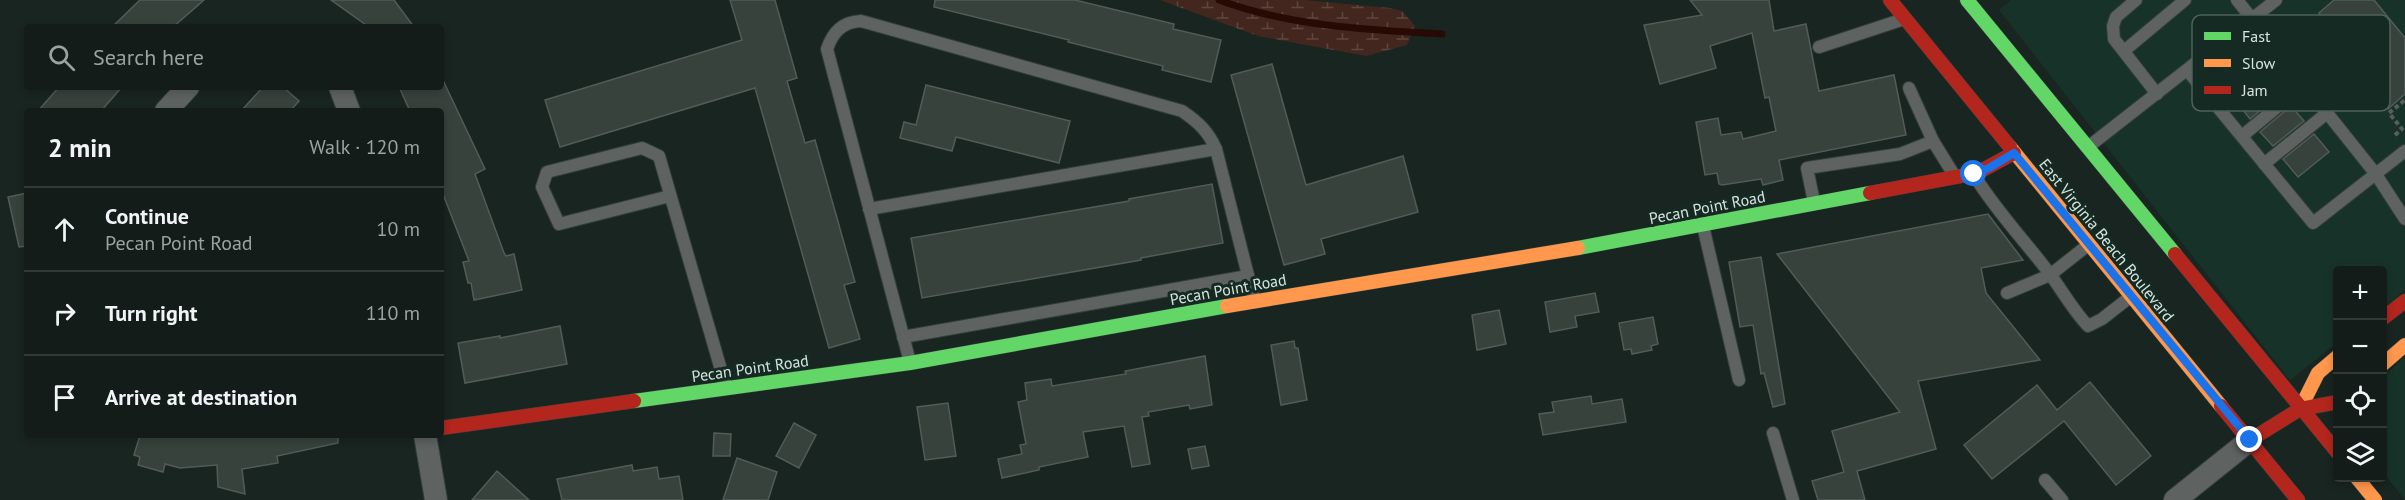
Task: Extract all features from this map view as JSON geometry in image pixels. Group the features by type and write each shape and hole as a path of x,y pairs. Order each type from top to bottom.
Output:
{"street":[{"name":"East Virginia Beach Boulevard","path":"1890,0 2298,500"},
{"path":"1969,1 2333,448"},
{"path":"169,108 185,90"},
{"path":"341,90 348,108"},
{"name":"Pecan Point Road","path":"444,428 910,363 1254,301 1552,253 1974,174 2014,153"},
{"path":"2387,315 2405,301"},
{"path":"2387,361 2405,345"},
{"path":"2300,409 2318,373 2333,360"},
{"path":"2175,500 2250,440 2300,409 2333,403"},
{"path":"425,438 435,500"},
{"path":"2361,482 2375,500"}],"lane":[{"path":"2136,0 2116,17 2113,26 2114,39 2157,94"},
{"path":"2124,51 2185,0"},
{"path":"2237,0 2249,15"},
{"path":"2257,15 2276,0"},
{"path":"1819,47 1905,19"},
{"path":"910,363 827,49 831,37 839,27 851,22 861,21 1182,111 1198,121 1210,135 1216,149 1254,301"},
{"path":"2087,148 2192,66"},
{"path":"2187,70 2192,76"},
{"path":"1909,88 1933,141 1955,176"},
{"path":"2221,111 2313,223 2401,154"},
{"path":"2242,136 2272,111"},
{"path":"2264,164 2327,113 2375,173 2405,219"},
{"path":"1814,203 1807,168 1900,154 1933,141"},
{"path":"670,196 559,224 542,187 547,172 642,148 659,156 727,388"},
{"path":"869,209 1216,149"},
{"path":"1974,174 1988,198 2088,326 2102,319 2131,296"},
{"path":"1702,224 1739,380"},
{"path":"2007,293 2050,275 2088,244"},
{"path":"903,337 1248,276"},
{"path":"1773,433 1793,500"},
{"path":"2045,480 2062,500"}],"path":[{"path":"2401,154 2385,143 2402,129 2389,113 2405,100"}],"shaded area":[{"path":"2011,0 2405,0 2405,290 2387,305 2387,266 2333,266 2333,346 2290,380 1999,10"},
{"path":"2405,356 2405,500 2387,477 2387,374"}],"green space":[{"path":"1160,0 1304,0 1390,8 1402,11 1415,26 1407,45 1366,56 1258,36"}],"building":[{"path":"140,0 204,0 176,24 115,24"},
{"path":"331,0 394,0 412,24 365,24"},
{"path":"730,0 775,0 797,78 787,81 805,143 815,140 855,282 844,285 860,339 829,348 755,88 560,147 545,100 742,40"},
{"path":"935,0 1075,0 1174,24 1173,29 1221,40 1211,82 1162,70 1163,66 1068,42 1069,40 934,7"},
{"path":"1690,0 1769,0 1774,31 1806,24 1819,91 1894,75 1906,135 1779,160 1783,180 1763,185 1761,179 1719,184 1717,173 1705,175 1696,122 1718,118 1721,135 1741,132 1743,139 1776,131 1769,97 1765,98 1752,33 1710,46 1716,68 1660,84 1644,25 1702,15"},
{"path":"2334,0 2374,0 2386,15 2321,15 2319,13"},
{"path":"2390,20 2405,38 2405,94 2390,107"},
{"path":"1272,64 1306,185 1403,156 1418,212 1321,239 1325,254 1284,265 1231,75"},
{"path":"444,82 485,169 475,174 504,253 506,256 514,254 522,290 474,300 471,283 468,283 463,262 469,261 444,197 444,108 409,108 400,90 444,90"},
{"path":"926,85 1070,121 1059,163 956,137 952,151 900,138 904,122 916,125"},
{"path":"56,90 119,90 104,108 41,108"},
{"path":"260,90 286,90 299,101 293,108 244,108"},
{"path":"2244,111 2260,111 2250,119"},
{"path":"2285,111 2295,111 2304,121 2273,146 2260,132"},
{"path":"2314,134 2329,152 2298,177 2283,159"},
{"path":"1212,184 1223,243 1141,258 1141,260 922,298 911,238 1129,201 1129,199"},
{"path":"24,194 24,246 19,247 8,197"},
{"path":"1988,214 2023,260 1981,268 1986,293 2040,360 1918,381 1936,449 1857,471 1865,500 1818,500 1812,481 1844,472 1832,431 1900,412 1777,254"},
{"path":"1761,257 1785,404 1773,407 1764,373 1761,374 1753,325 1740,327 1729,262"},
{"path":"1595,293 1599,312 1575,316 1577,327 1550,332 1545,302"},
{"path":"1499,310 1506,344 1477,350 1472,315"},
{"path":"1653,317 1658,344 1651,346 1652,350 1632,354 1631,349 1624,350 1619,323"},
{"path":"560,326 567,364 465,383 458,343 500,336 500,338"},
{"path":"1294,341 1295,348 1298,348 1307,400 1281,405 1271,345"},
{"path":"1205,356 1212,405 1190,409 1189,405 1148,412 1149,416 1142,417 1150,464 1132,467 1124,426 1083,432 1088,457 1039,467 1039,470 1002,478 998,459 1022,454 1020,445 1026,444 1018,402 1027,400 1025,383 1051,379 1052,386 1126,374 1125,371"},
{"path":"2090,382 2151,456 2116,485 2064,421 1992,479 1964,445 2037,385 2057,410"},
{"path":"1591,396 1592,404 1622,399 1626,422 1543,435 1539,414 1554,412 1552,402"},
{"path":"948,403 956,456 925,460 917,407"},
{"path":"794,423 816,435 799,468 776,456"},
{"path":"714,433 731,434 730,456 713,456"},
{"path":"139,438 338,438 338,443 277,456 278,463 242,469 245,494 218,487 217,465 180,468 165,464 163,472 138,465 140,457 134,455"},
{"path":"1205,446 1209,466 1192,469 1188,449"},
{"path":"737,458 777,472 768,500 723,500"},
{"path":"632,465 633,471 657,467 659,479 679,476 683,500 562,500 557,479"},
{"path":"497,471 529,500 472,500"}],"waterway":[{"path":"1219,0 1245,9 1300,21 1442,34"}],"traffic: fast":[{"path":"1967,0 2175,254"},
{"path":"1578,248 1870,193"},
{"path":"634,401 910,363 1227,306"}],"traffic: slow":[{"path":"2010,147 2221,406"},
{"path":"1227,306 1578,248"},
{"path":"2387,361 2405,345"},
{"path":"2300,409 2318,373 2333,360"},
{"path":"2360,482 2375,500"}],"traffic: jam":[{"path":"1890,0 2010,147"},
{"path":"1870,193 1977,173 2014,153"},
{"path":"2175,254 2333,447"},
{"path":"2387,315 2405,301"},
{"path":"444,428 634,401"},
{"path":"2250,440 2300,409 2333,403"},
{"path":"2221,406 2298,500"}],"route":[{"path":"1974,174 2014,153 2250,440"}]}
